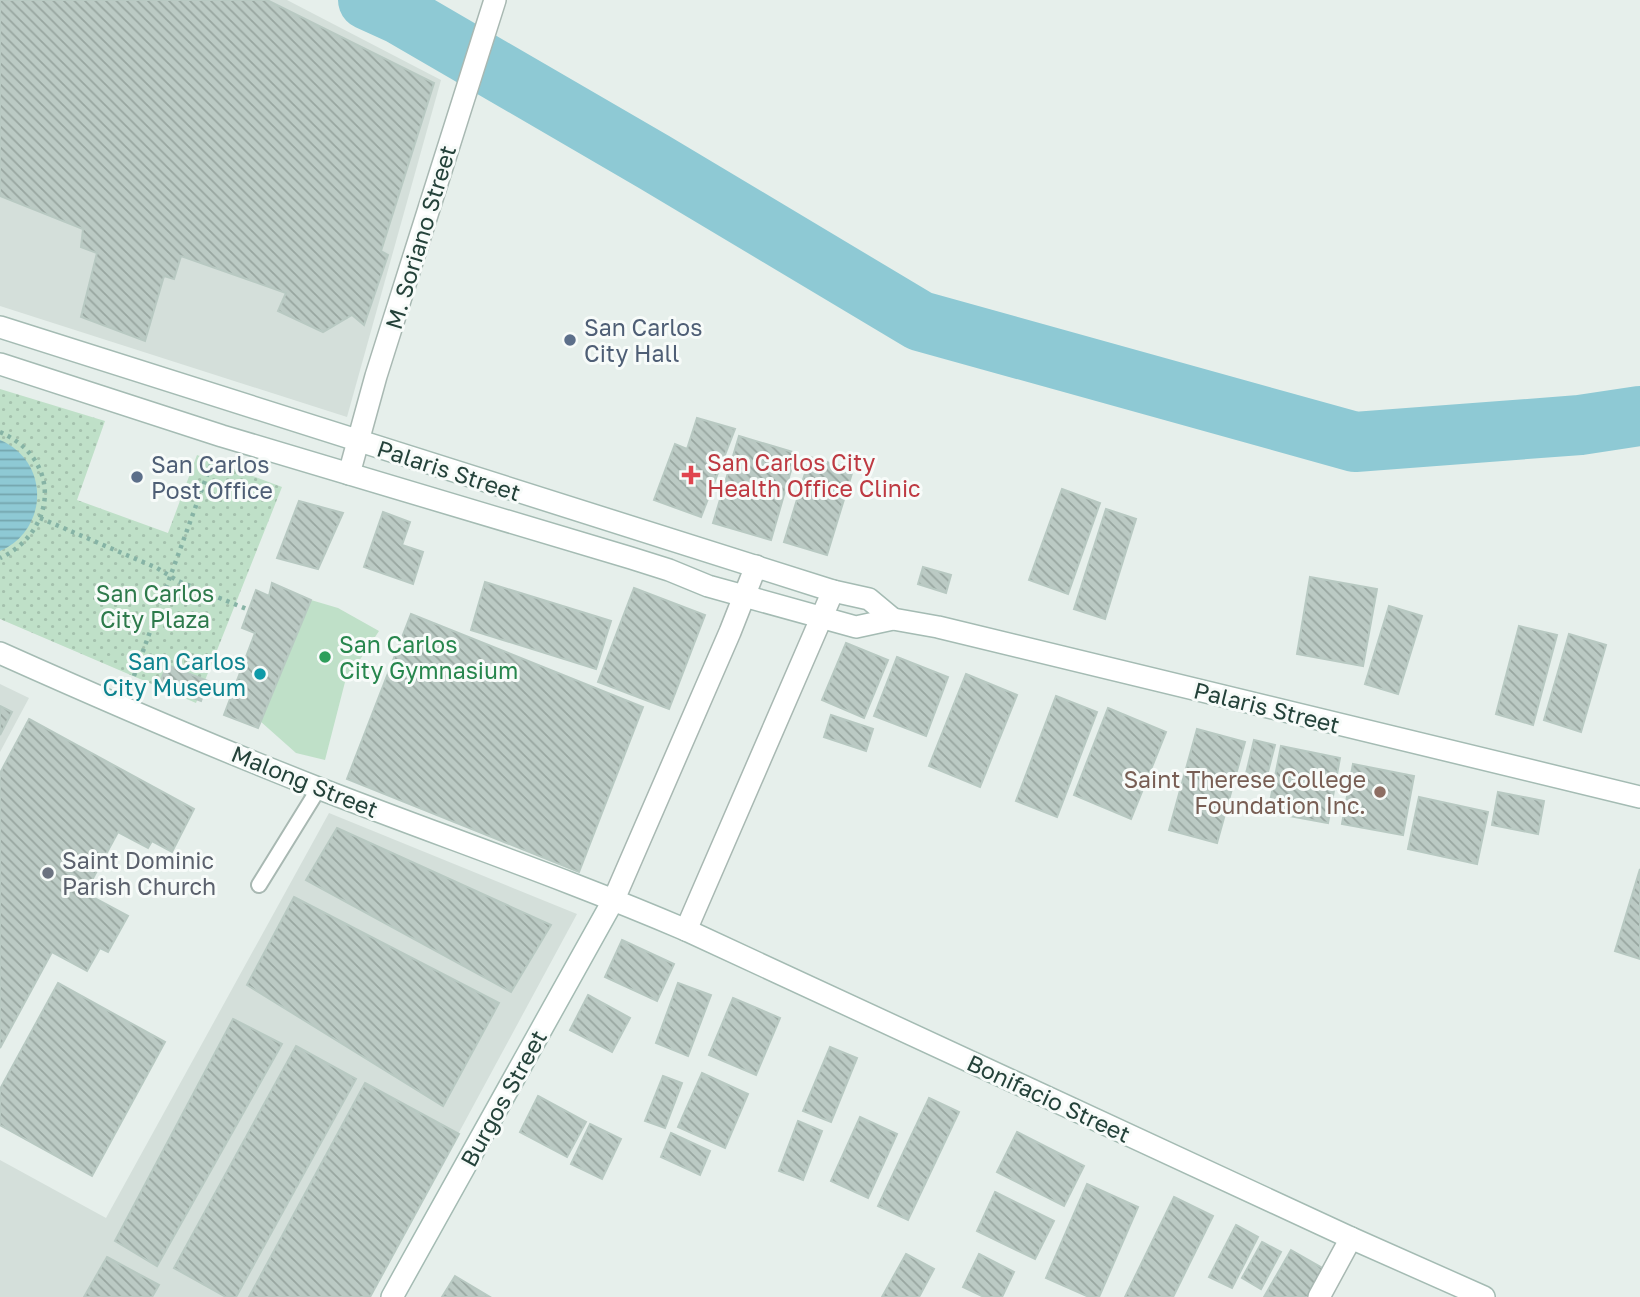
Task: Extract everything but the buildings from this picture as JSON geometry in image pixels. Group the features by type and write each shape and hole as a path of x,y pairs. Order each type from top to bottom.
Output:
{"street":[{"name":"M. Soriano Street","path":"349,474 380,363 495,0"},
{"name":"Palaris Street","path":"0,327 833,591 869,599 893,619"},
{"name":"Palaris Street","path":"0,363 222,436 631,558 708,586 822,619 856,627 893,619 938,627 1640,797"},
{"name":"Burgos Street","path":"392,1297 614,899 756,566"},
{"path":"685,930 833,591"},
{"name":"Malong Street","path":"0,653 122,708 318,788 614,899"},
{"name":"Bonifacio Street","path":"614,899 1484,1297"},
{"path":"1318,1297 1351,1238"}],"lane":[{"path":"259,885 318,788"}],"path":[{"path":"0,432 13,438 35,460 44,489 44,504 33,532 23,544 0,558"},
{"path":"122,708 222,436"},
{"path":"40,518 249,610"}],"shaded area":[{"path":"0,0 287,0 441,80 347,417 0,306"},
{"path":"0,684 29,698 0,752"},
{"path":"329,813 577,914 370,1297 0,1297 0,1160 106,1218"}],"green space":[{"name":"San Carlos City Plaza","path":"0,389 105,421 77,500 168,533 197,455 282,487 196,703 0,619"},
{"name":"San Carlos City Gymnasium","path":"311,600 338,608 379,631 345,682 325,760 296,753 260,721"}],"water":[{"path":"0,440 16,450 28,463 35,479 37,495 35,512 28,528 16,541 0,551"}],"waterway":[{"path":"368,0 401,15 654,162 920,321 1355,442 1580,425 1640,416"}],"place":[{"name":"San Carlos City Hall","path":"570,340"},
{"name":"San Carlos City Health Office Clinic","path":"691,475"},
{"name":"San Carlos Post Office","path":"137,477"},
{"name":"San Carlos City Gymnasium","path":"325,657"},
{"name":"San Carlos City Museum","path":"260,674"},
{"name":"Saint Therese College Foundation Inc.","path":"1380,792"},
{"name":"Saint Dominic Parish Church","path":"48,873"}]}
